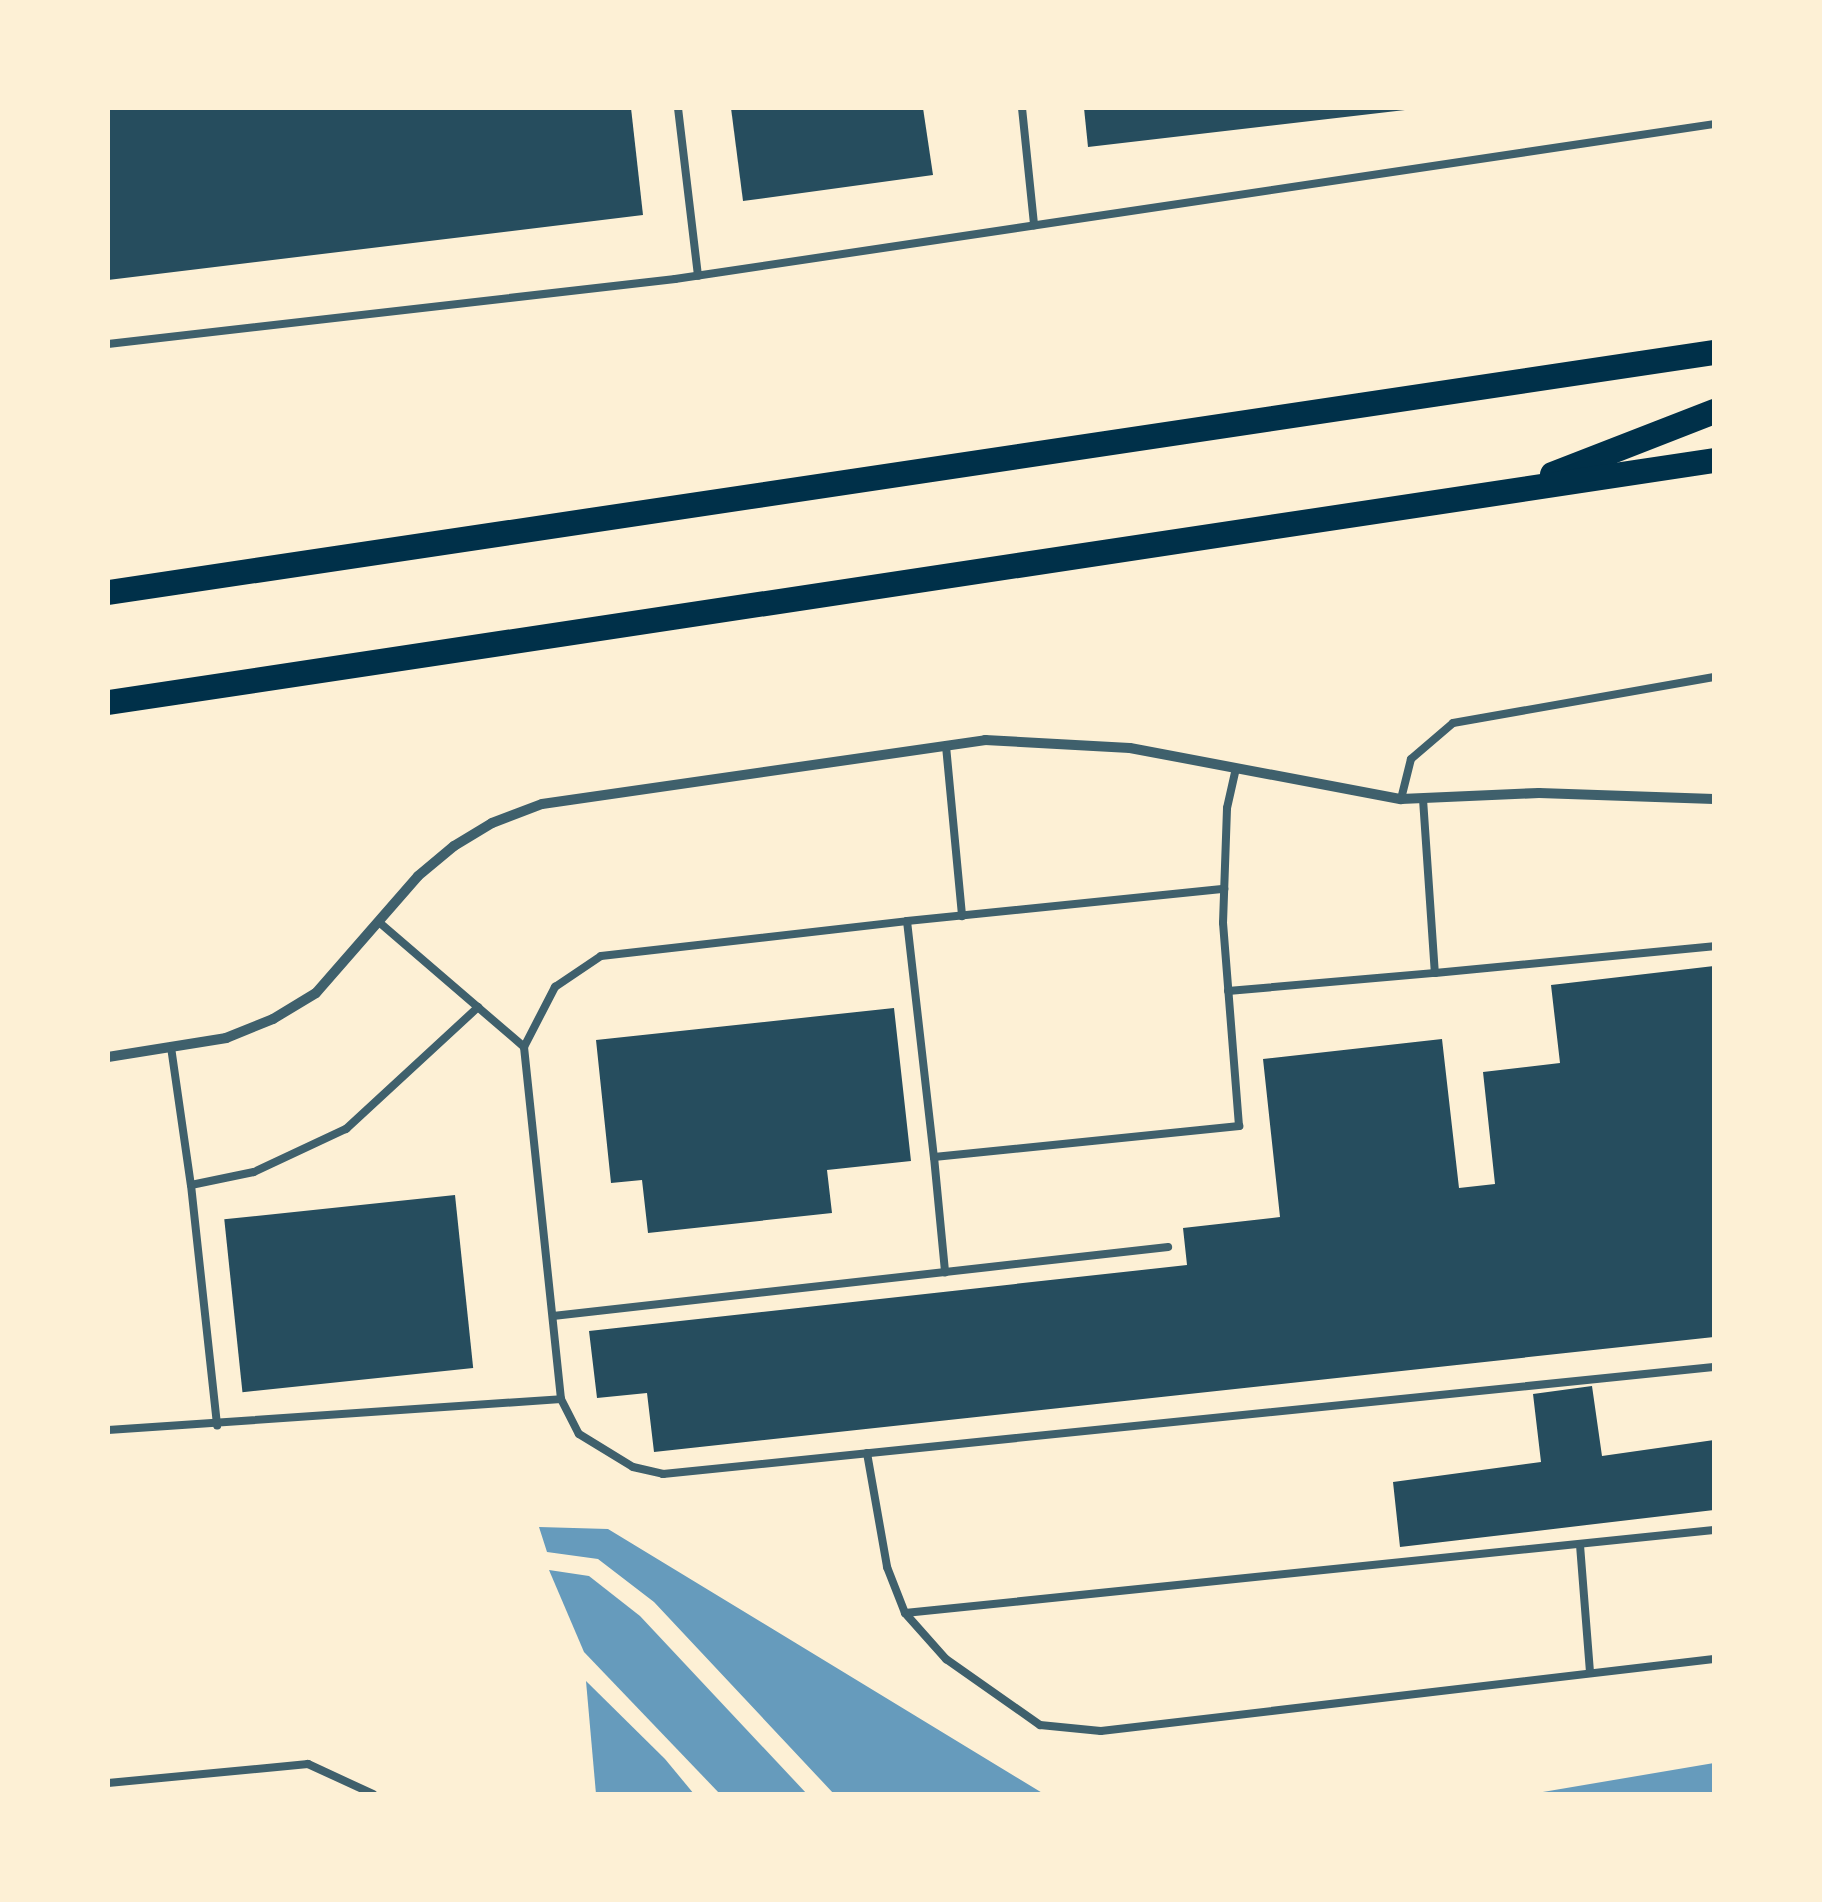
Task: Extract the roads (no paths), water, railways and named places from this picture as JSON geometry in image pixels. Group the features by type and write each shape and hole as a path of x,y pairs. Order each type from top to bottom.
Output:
{"main road":[{"path":"108,592 1714,352"},
{"path":"1510,490 1714,411"},
{"path":"108,702 1714,460"}],"street":[{"path":"108,1057 226,1038 273,1020 316,993 418,876 454,846 492,822 542,804 946,746 1077,741 1401,798 1539,793 1714,799"}],"lane":[{"path":"678,108 698,276"},
{"path":"1022,108 1034,225"},
{"path":"108,344 698,276 1714,124"},
{"path":"1401,798 1412,759 1453,724 1714,677"},
{"path":"946,746 962,916"},
{"path":"934,1157 1239,1126 1224,889 1236,768"},
{"path":"1423,799 1434,973"},
{"path":"1224,889 601,956 555,987 524,1047 561,1398 578,1434 607,1454 663,1474 1714,1367"},
{"path":"380,922 524,1047"},
{"path":"906,922 946,1272"},
{"path":"1228,990 1714,946"},
{"path":"190,1185 254,1172 346,1129 478,1007"},
{"path":"170,1047 190,1185 216,1426"},
{"path":"552,1316 1168,1247"},
{"path":"108,1430 216,1426 561,1398"},
{"path":"867,1453 887,1567 905,1613 946,1659 1040,1725 1066,1731 1714,1658"},
{"path":"905,1613 1714,1530"},
{"path":"1580,1545 1590,1673"},
{"path":"108,1783 308,1764 373,1794"}],"water":[{"path":"539,1527 608,1529 1044,1794 834,1794 654,1602 598,1559 547,1552"},
{"path":"549,1570 589,1576 640,1616 807,1794 720,1794 584,1652"},
{"path":"586,1681 665,1759 694,1794 596,1794"},
{"path":"1714,1763 1714,1794 1531,1794"}]}
